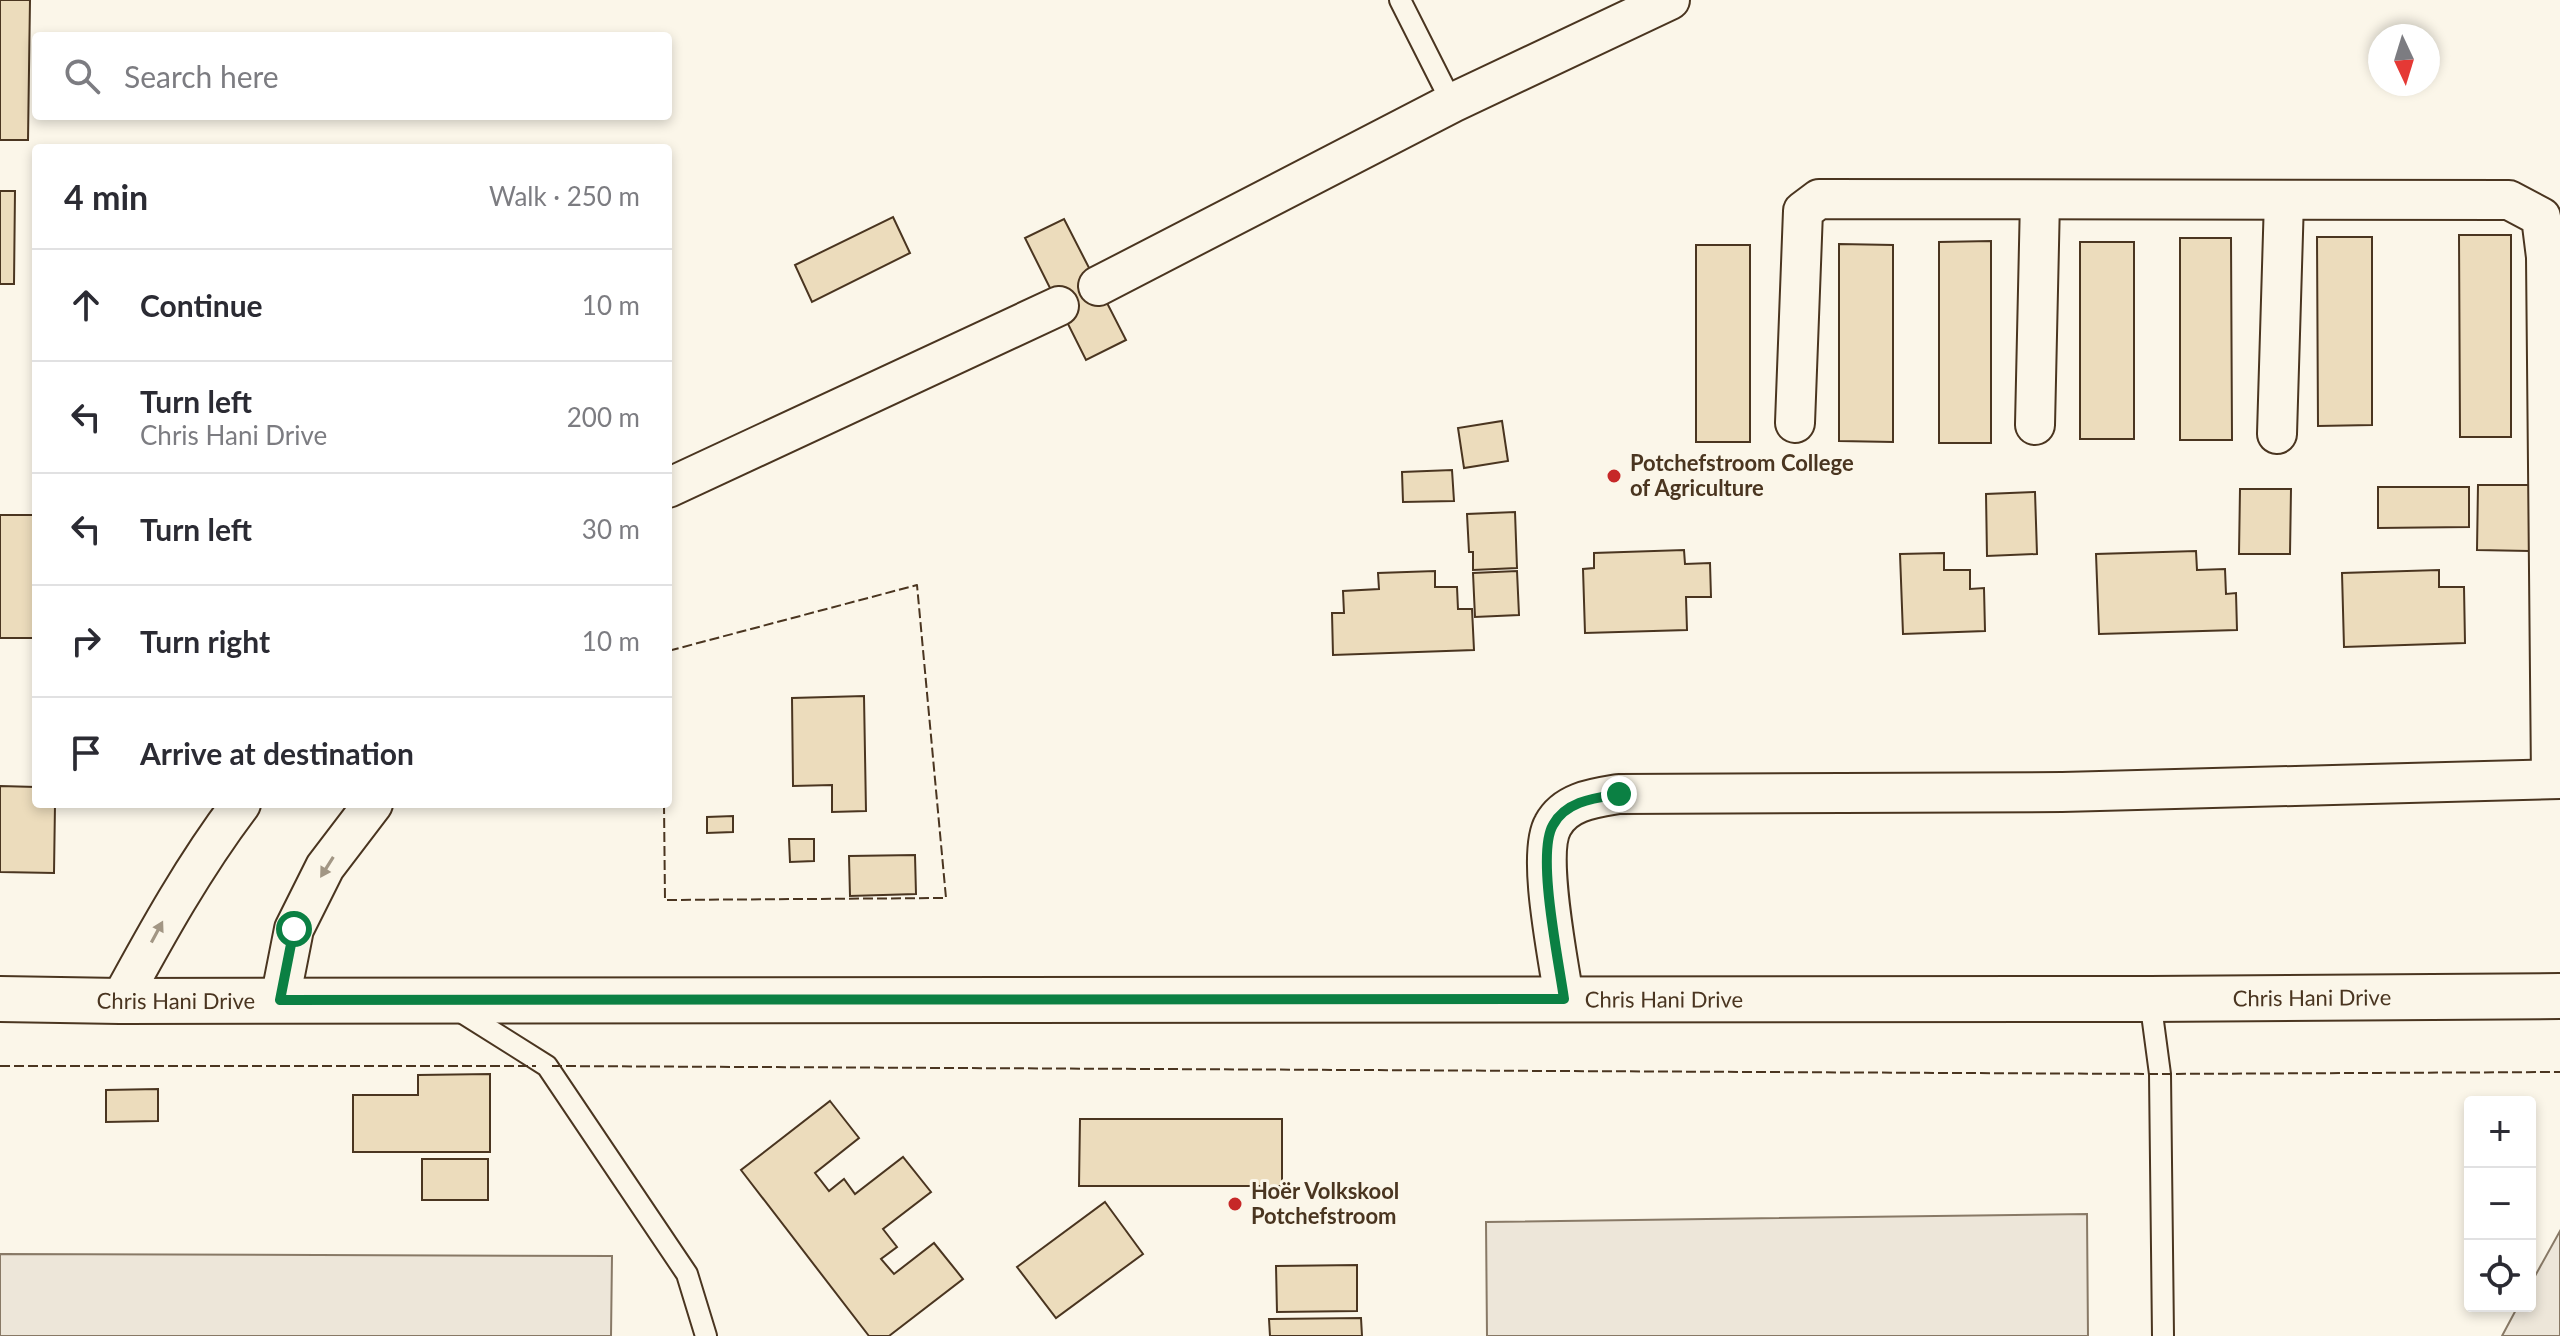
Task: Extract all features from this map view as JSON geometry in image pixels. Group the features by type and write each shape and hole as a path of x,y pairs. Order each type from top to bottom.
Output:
{"street":[{"path":"1098,286 1452,103 1670,0"},
{"path":"1564,999 1548,881 1548,850 1552,826 1568,808 1587,799 1619,794 2062,792 2556,779 2546,257 2541,217 2509,200 1819,199 1803,211 1795,423"},
{"path":"2035,425 2040,200"},
{"path":"2277,434 2284,200"},
{"path":"677,486 1059,306"},
{"path":"120,1001 167,913 207,849 238,808"},
{"path":"280,1000 294,929 325,867 370,808"},
{"name":"Chris Hani Drive","path":"0,999 2150,999 2560,996"}],"lane":[{"path":"1400,0 1452,103"},
{"path":"2150,999 2160,1074 2163,1336"},
{"path":"442,1000 547,1066 687,1274 706,1336"}],"shaded area":[{"path":"2087,1214 2088,1336 1487,1336 1486,1222"},
{"path":"2560,1231 2560,1336 2502,1336 2515,1312 2536,1312 2536,1274"},
{"path":"0,1254 612,1256 611,1336 0,1336"}],"building":[{"path":"0,0 30,0 28,140 0,140"},
{"path":"0,191 15,191 14,284 0,284"},
{"path":"893,217 910,253 812,302 795,265"},
{"path":"1064,219 1126,340 1086,360 1025,238"},
{"path":"2459,235 2511,235 2511,437 2460,437"},
{"path":"2317,237 2372,237 2372,425 2318,426"},
{"path":"2180,238 2231,238 2232,440 2180,440"},
{"path":"1991,241 1991,443 1939,443 1939,242"},
{"path":"2080,242 2134,242 2134,439 2080,439"},
{"path":"1839,244 1893,245 1893,442 1839,441"},
{"path":"1696,245 1750,245 1750,442 1696,442"},
{"path":"1502,421 1508,461 1464,468 1458,428"},
{"path":"1452,470 1454,501 1403,502 1402,472"},
{"path":"2478,485 2529,485 2529,551 2477,550"},
{"path":"2378,487 2469,487 2469,527 2378,528"},
{"path":"2240,489 2291,489 2290,554 2239,554"},
{"path":"2035,492 2037,554 1987,556 1986,494"},
{"path":"1515,512 1517,568 1473,570 1467,514"},
{"path":"0,515 32,515 32,638 0,638"},
{"path":"1684,550 1685,564 1710,563 1711,597 1686,597 1687,630 1585,633 1583,569 1594,568 1594,553"},
{"path":"2196,551 2197,570 2225,569 2226,594 2236,593 2237,630 2099,634 2096,554"},
{"path":"1944,553 1944,570 1970,570 1970,589 1984,588 1985,631 1903,634 1900,554"},
{"path":"2439,570 2439,587 2464,587 2465,643 2344,647 2342,573"},
{"path":"1435,571 1435,587 1457,587 1458,609 1472,609 1474,650 1333,655 1332,613 1344,613 1343,591 1379,589 1378,573"},
{"path":"1517,571 1519,615 1475,617 1473,573"},
{"path":"864,696 866,811 832,812 832,785 793,786 792,698"},
{"path":"0,786 32,787 32,808 55,808 54,873 0,872"},
{"path":"733,816 733,832 707,833 707,817"},
{"path":"789,839 814,839 814,861 790,862"},
{"path":"915,855 916,894 850,896 849,856"},
{"path":"490,1074 490,1152 353,1152 353,1095 418,1095 418,1075"},
{"path":"158,1089 158,1121 106,1122 106,1090"},
{"path":"830,1101 859,1138 815,1173 829,1191 844,1179 855,1194 903,1157 931,1192 883,1229 897,1247 881,1259 894,1274 934,1243 963,1279 889,1336 869,1336 741,1170"},
{"path":"1080,1119 1282,1119 1282,1186 1079,1186"},
{"path":"422,1159 488,1159 488,1200 422,1200"},
{"path":"1105,1202 1143,1254 1056,1318 1017,1267"},
{"path":"1357,1265 1357,1311 1277,1312 1276,1266"},
{"path":"1361,1318 1362,1336 1270,1336 1269,1319"}],"fence":[{"path":"664,808 665,900 946,898 917,585 672,650"},
{"path":"0,1066 536,1066"},
{"path":"552,1066 2160,1074 2560,1072"}],"place":[{"name":"Potchefstroom College of Agriculture","path":"1614,476"},
{"name":"Hoër Volkskool Potchefstroom","path":"1235,1204"}],"route":[{"path":"294,929 280,1000 1564,999 1548,881 1552,826 1568,808 1587,799 1619,794"}]}
